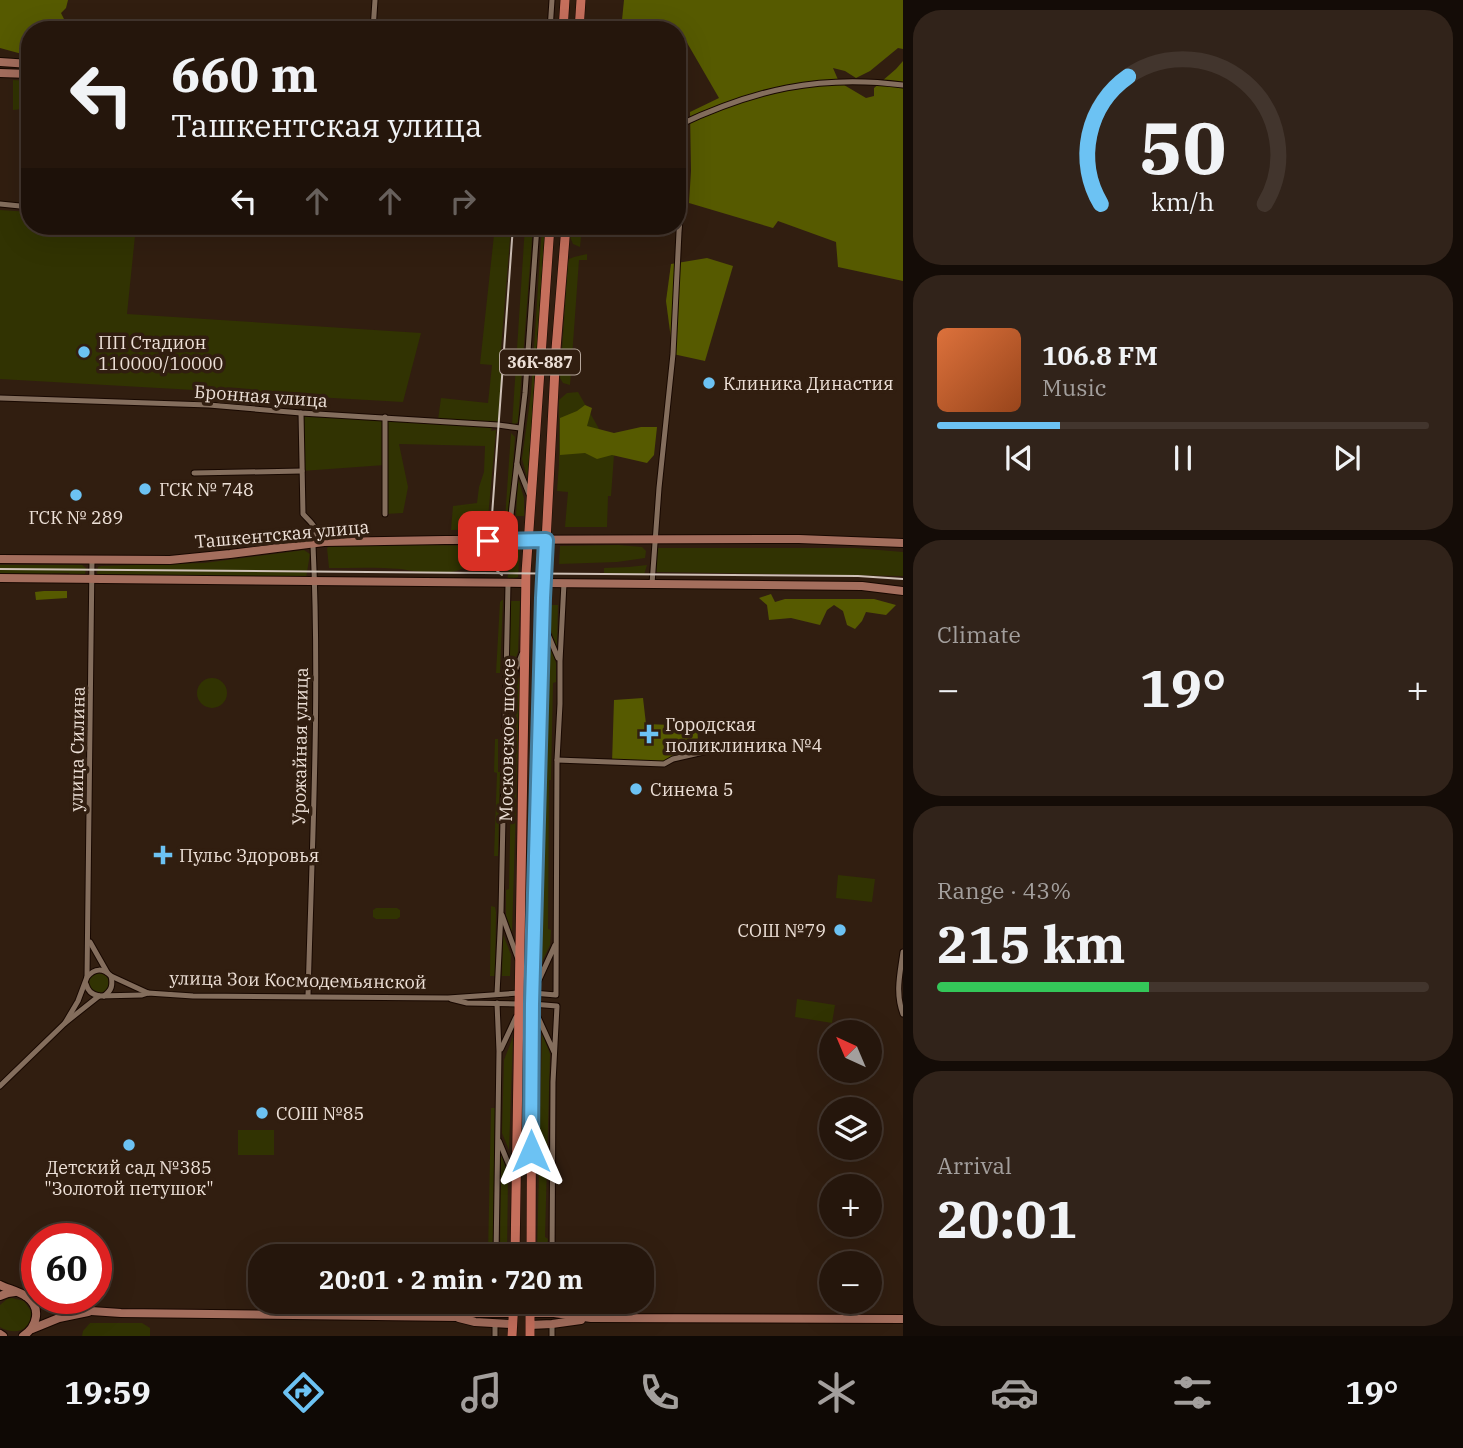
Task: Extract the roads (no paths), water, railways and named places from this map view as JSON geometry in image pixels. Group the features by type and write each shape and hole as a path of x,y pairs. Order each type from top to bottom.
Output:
{"main road":[{"path":"563,21 565,0"},
{"path":"580,21 581,0"},
{"path":"0,62 21,63"},
{"path":"0,73 21,74"},
{"name":"Московское шоссе","path":"515,1244 525,583 549,235"},
{"name":"Московское шоссе","path":"531,1244 532,1004 543,583 565,235"},
{"name":"Ташкентская улица","path":"0,559 170,560 324,542 799,539 903,543"},
{"path":"0,578 862,586 903,591"},
{"name":"улица Зои Космодемьянской","path":"519,993 533,993"},
{"name":"улица Зои Космодемьянской","path":"518,1009 532,1004"},
{"path":"0,1285 21,1294"},
{"path":"0,1296 8,1293 21,1294"},
{"path":"112,1311 456,1317 470,1314"},
{"path":"27,1334 36,1320 36,1314"},
{"path":"27,1334 58,1318 77,1314"},
{"path":"512,1336 513,1314"},
{"path":"530,1314 530,1336"},
{"path":"561,1314 591,1318 903,1319"},
{"path":"456,1317 475,1322 530,1325 591,1318"}],"street":[{"path":"374,21 375,0"},
{"path":"551,21 552,0"},
{"path":"686,122 749,97 805,83 883,82 903,85"},
{"path":"0,204 21,206"},
{"path":"508,541 525,393 536,235"},
{"path":"652,584 673,354 679,235"},
{"name":"Бронная улица","path":"0,398 209,405 520,428"},
{"path":"302,413 303,514 314,526 317,535 313,545"},
{"path":"385,417 385,514"},
{"path":"516,461 531,498"},
{"path":"194,473 302,471"},
{"name":"Урожайная улица","path":"308,996 317,625 313,545"},
{"name":"улица Силина","path":"87,981 92,559"},
{"path":"533,993 555,944 559,661 564,583"},
{"path":"497,994 508,584"},
{"path":"542,622 559,661"},
{"path":"505,693 524,648"},
{"path":"557,761 664,765 673,759 708,751"},
{"path":"501,912 519,961"},
{"path":"0,1086 65,1023 110,992 112,986 109,974 88,939"},
{"name":"улица Зои Космодемьянской","path":"533,993 556,995 555,944"},
{"path":"903,952 898,989 903,1014"},
{"path":"65,1023 91,972 97,970 109,974"},
{"name":"улица Зои Космодемьянской","path":"109,974 148,993 193,996 448,998 519,993"},
{"path":"87,981 88,989 93,995 101,996"},
{"name":"улица Зои Космодемьянской","path":"101,996 148,993"},
{"name":"улица Зои Космодемьянской","path":"448,998 467,1003 497,1003 518,1009"},
{"path":"496,1244 499,1051 497,1003"},
{"path":"532,1004 554,1052 552,1244"},
{"name":"улица Зои Космодемьянской","path":"532,1004 557,1006 554,1052"},
{"path":"499,1051 518,1009"},
{"path":"498,1138 515,1179"},
{"path":"495,1324 495,1336"},
{"path":"552,1324 552,1336"}],"tram line":[{"path":"502,575 491,564 488,549 512,235"},
{"path":"0,569 858,576 903,579"}],"place":[{"name":"ПП Стадион 110000/10000","path":"84,352"},
{"name":"Клиника Династия","path":"709,383"},
{"name":"ГСК № 748","path":"145,489"},
{"name":"ГСК № 289","path":"76,495"},
{"name":"Городская поликлиника №4","path":"649,734"},
{"name":"Синема 5","path":"636,789"},
{"name":"Пульс Здоровья","path":"163,855"},
{"name":"СОШ №79","path":"840,930"},
{"name":"СОШ №85","path":"262,1113"},
{"name":"Детский сад №385 \"Золотой петушок\"","path":"129,1145"}]}
